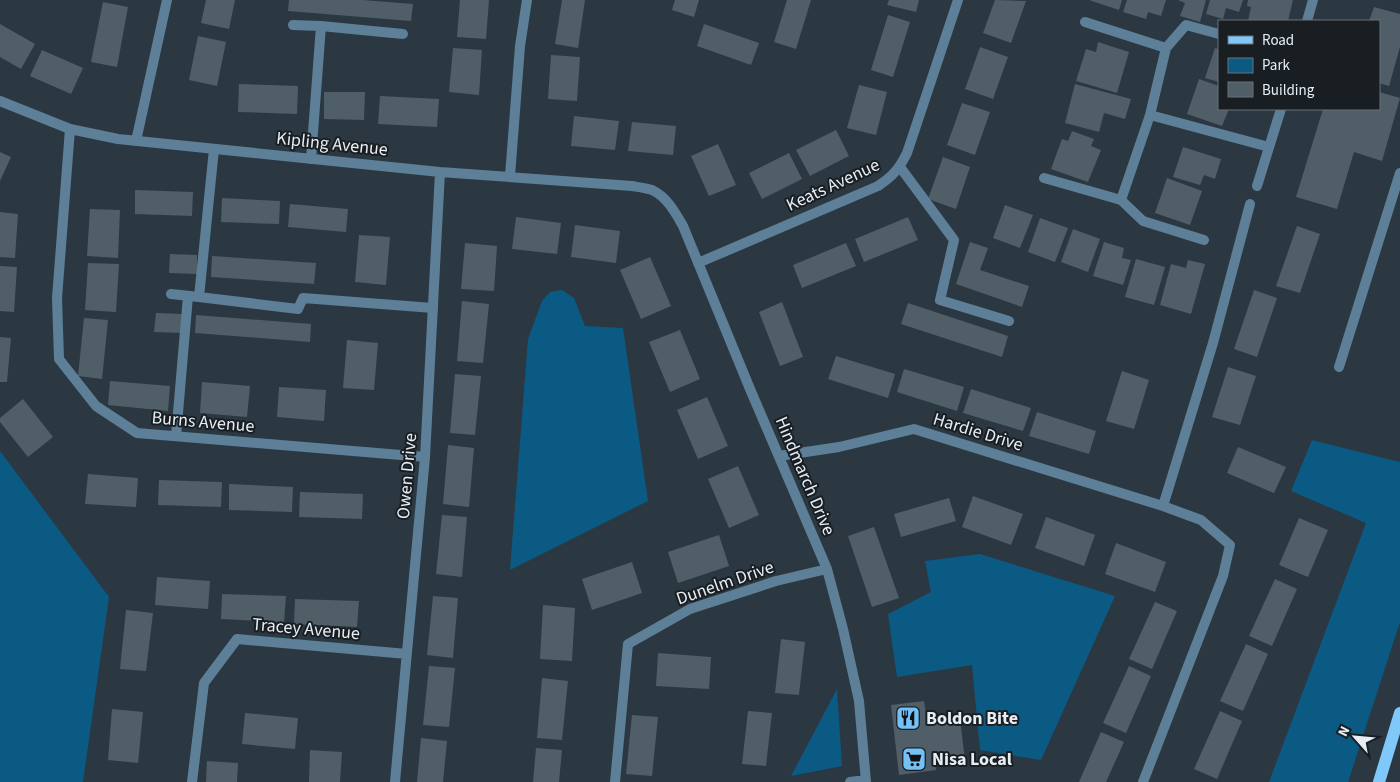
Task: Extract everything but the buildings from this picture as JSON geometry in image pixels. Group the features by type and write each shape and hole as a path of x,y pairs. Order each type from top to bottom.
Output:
{"main road":[{"path":"1378,782 1400,713"}],"street":[{"path":"136,141 167,0"},
{"path":"510,176 520,46 527,0"},
{"name":"Keats Avenue","path":"698,263 878,186 890,178 900,167 907,153 958,0"},
{"path":"1307,20 1314,0"},
{"path":"1085,22 1166,48"},
{"path":"293,25 403,34"},
{"path":"1121,200 1150,115 1166,48 1186,25 1218,34"},
{"path":"311,159 321,26"},
{"name":"Kipling Avenue","path":"0,100 70,129 118,139 440,172 632,186 652,190 664,198"},
{"path":"1258,186 1281,110"},
{"path":"1150,115 1269,147"},
{"name":"Burns Avenue","path":"70,129 57,298 58,359 96,406 137,433 425,457"},
{"path":"199,297 214,149"},
{"path":"900,167 954,240 940,300 1010,321"},
{"name":"Owen Drive","path":"395,782 425,457 440,172"},
{"path":"1339,367 1400,173"},
{"path":"1044,178 1121,200 1143,221 1204,240"},
{"name":"Hindmarch Drive","path":"664,198 683,226 827,569 859,701 866,781"},
{"path":"1163,506 1213,343 1250,204"},
{"path":"171,294 298,309 303,298 433,308"},
{"path":"176,436 188,296"},
{"name":"Hardie Drive","path":"779,456 839,447 914,429 1163,506 1201,520 1230,545 1223,576 1143,782"},
{"name":"Dunelm Drive","path":"615,782 628,644 690,609 776,581 827,569"},
{"name":"Tracey Avenue","path":"192,782 204,683 237,639 407,654"},
{"path":"850,782 866,781"}],"green space":[{"path":"562,290 574,298 585,326 623,328 648,501 510,570 528,339 542,301 550,292"},
{"path":"1312,440 1400,462 1400,622 1348,782 1269,782 1366,523 1291,491"},
{"path":"0,451 109,597 83,782 0,782"},
{"path":"980,554 1115,596 1041,760 980,750 972,665 897,677 888,614 931,592 925,561"},
{"path":"837,689 842,766 791,776"}],"place":[{"name":"Boldon Bite","path":"908,718"},
{"name":"Nisa Local","path":"914,759"}]}
